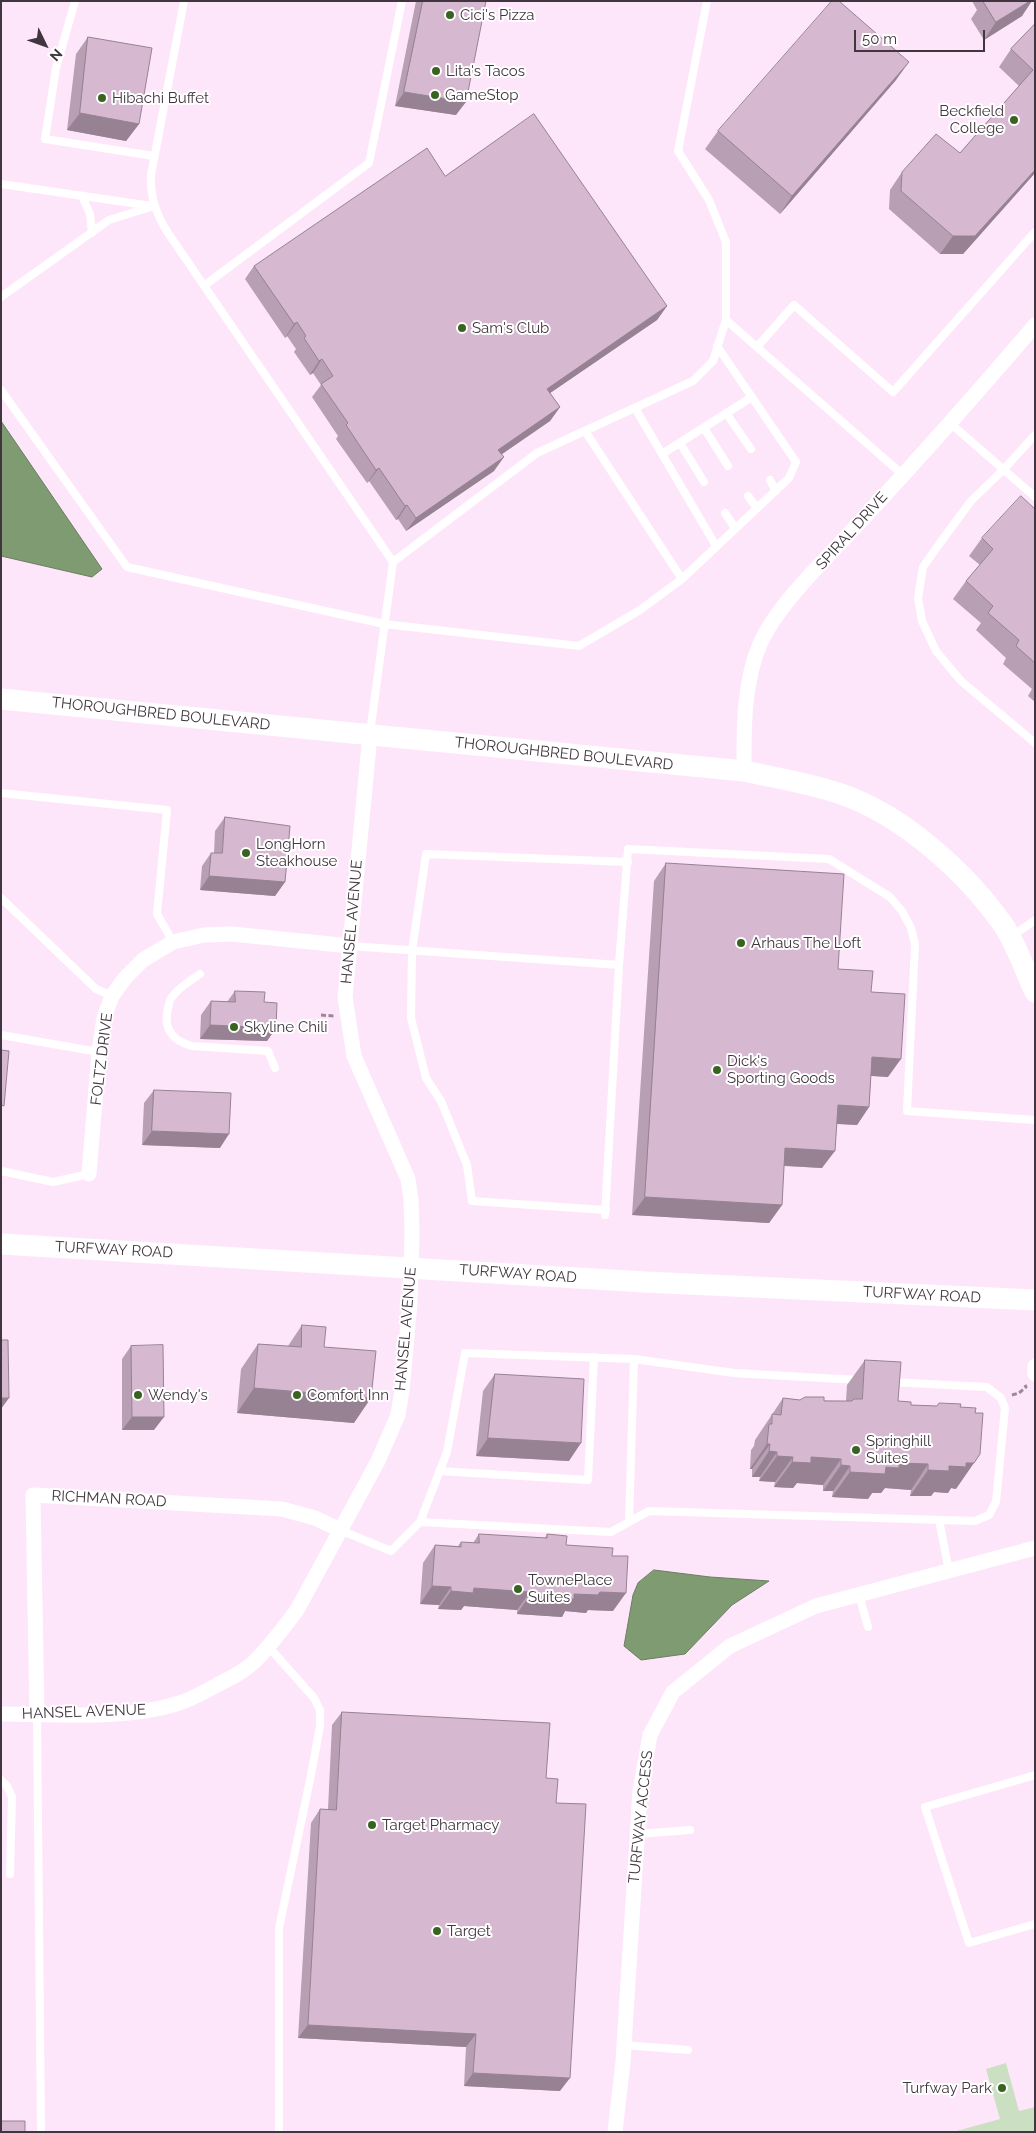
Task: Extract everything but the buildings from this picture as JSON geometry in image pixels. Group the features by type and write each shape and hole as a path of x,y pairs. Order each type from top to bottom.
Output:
{"main road":[{"name":"THOROUGHBRED BOULEVARD","path":"1,699 744,772 805,784 842,794 881,813 919,838 950,864 977,892 1005,928 1035,992"},
{"name":"TURFWAY ROAD","path":"1,1244 645,1282 1035,1300"}],"street":[{"name":"SPIRAL DRIVE","path":"744,772 744,728 749,682 760,644 769,627 801,586 904,475 1035,325"},
{"name":"HANSEL AVENUE","path":"1,1714 128,1713 176,1704 195,1697 237,1674 255,1661 296,1610 378,1461 398,1414 402,1390 412,1267 412,1200 408,1179 398,1153 368,1091 353,1048 345,997 370,735"},
{"name":"FOLTZ DRIVE","path":"89,1174 99,1052 104,1018 112,996 125,978 144,960 173,942 204,935 232,934 350,946"},
{"path":"1029,1377 1035,1366"},
{"name":"RICHMAN ROAD","path":"36,1714 33,1495 282,1508 315,1518 340,1530"},
{"name":"TURFWAY ACCESS","path":"615,2132 624,2045 640,1791 650,1734 673,1692 730,1646 816,1606 1035,1548"}],"lane":[{"path":"75,1 56,68 45,139 154,156"},
{"path":"184,1 154,156 150,191 159,218 393,562 370,735"},
{"path":"205,285 369,163 402,1"},
{"path":"393,562 537,453 693,381 713,361 726,320 726,242 709,200 678,151 707,1"},
{"path":"1,184 154,206"},
{"path":"82,196 90,214 92,233"},
{"path":"1,297 109,220 154,206"},
{"path":"757,347 794,305 893,392 1035,232"},
{"path":"726,320 904,475"},
{"path":"1,390 127,567 384,624 579,646 640,610 682,580 756,508 790,478 796,462 718,346"},
{"path":"662,454 752,397"},
{"path":"634,408 716,546"},
{"path":"726,413 750,449"},
{"path":"950,423 1035,497"},
{"path":"704,428 728,466"},
{"path":"585,431 682,580"},
{"path":"1035,435 971,501 923,567 918,598 922,621 936,651 961,681 1035,743"},
{"path":"680,443 704,482"},
{"path":"770,480 776,491"},
{"path":"748,496 756,508"},
{"path":"725,513 735,528"},
{"path":"1,793 167,810 157,914 173,942"},
{"path":"628,862 426,854 412,951 411,1018 426,1078 441,1100 467,1165 472,1202 605,1212 619,965 628,862 628,849 829,859 873,885 890,897 902,911 911,928 915,944 907,1111 1035,1120"},
{"path":"1,898 96,989 112,996"},
{"path":"1010,938 1035,920"},
{"path":"350,946 619,965"},
{"path":"200,974 182,986 170,998 166,1014 167,1027 172,1036 181,1043 192,1046 268,1051 275,1068"},
{"path":"1,1035 99,1052"},
{"path":"1,1171 54,1182 89,1174"},
{"path":"340,1530 391,1551 420,1522 447,1452 465,1353 634,1359 734,1373 872,1381"},
{"path":"439,1471 588,1480 594,1357"},
{"path":"629,1522 634,1359"},
{"path":"420,1522 611,1532 649,1511 975,1521 989,1516 996,1502 1005,1408 1001,1398 987,1387 881,1381"},
{"path":"939,1520 949,1571"},
{"path":"859,1595 868,1627"},
{"path":"268,1646 314,1698 320,1710 320,1726 305,1809 279,1928 279,2132"},
{"path":"36,1714 41,2132"},
{"path":"1035,1774 925,1807 969,1943 1035,1924"},
{"path":"1,1780 7,1786 12,1797 10,1874"},
{"path":"638,1834 690,1830"},
{"path":"624,2045 688,2050"}],"path":[{"path":"321,1015 334,1016"},
{"path":"1001,1398 1019,1392 1026,1387 1029,1377"}],"shaded area":[{"path":"1,421 102,569 92,577 1,556"},
{"path":"654,1570 710,1577 769,1581 732,1605 685,1654 641,1660 624,1646 633,1595 638,1583"},
{"name":"Turfway Park","path":"1006,2063 1019,2111 1035,2107 1035,2132 953,2132 1000,2119 986,2069"}],"place":[{"name":"Cici's Pizza","path":"450,15"},
{"name":"Lita's Tacos","path":"436,71"},
{"name":"GameStop","path":"435,95"},
{"name":"Hibachi Buffet","path":"102,98"},
{"name":"Beckfield College","path":"1014,120"},
{"name":"Sam's Club","path":"462,328"},
{"name":"LongHorn Steakhouse","path":"246,853"},
{"name":"Arhaus The Loft","path":"741,943"},
{"name":"Skyline Chili","path":"234,1027"},
{"name":"Dick's Sporting Goods","path":"717,1070"},
{"name":"Wendy's","path":"138,1395"},
{"name":"Comfort Inn","path":"297,1395"},
{"name":"Springhill Suites","path":"856,1450"},
{"name":"TownePlace Suites","path":"518,1589"},
{"name":"Target Pharmacy","path":"372,1825"},
{"name":"Target","path":"437,1931"},
{"name":"Turfway Park","path":"1002,2088"}]}
